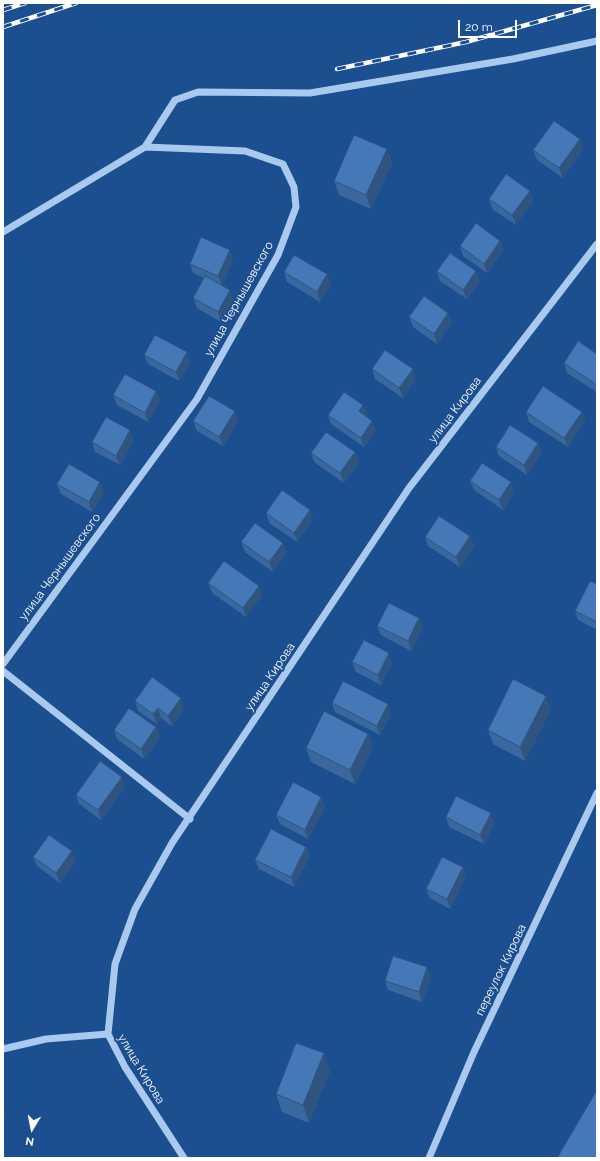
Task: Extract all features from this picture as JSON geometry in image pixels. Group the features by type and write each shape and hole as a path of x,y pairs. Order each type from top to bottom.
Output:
{"street":[{"path":"3,232 145,147 175,100 198,92 310,93 513,59 597,41"},
{"name":"улица Чернышевского","path":"3,664 197,399 278,255 296,207 294,187 283,164 245,151 145,147"},
{"name":"улица Кирова","path":"184,1158 125,1067 108,1034 115,964 135,909 172,843 190,819 409,488 597,244"},
{"path":"3,671 190,819"},
{"name":"переулок Кирова","path":"429,1158 474,1052 597,793"},
{"path":"3,1049 46,1040 108,1034"}],"building":[{"path":"554,121 580,139 559,168 533,150"},
{"path":"354,135 387,149 366,195 334,181"},
{"path":"506,174 530,191 512,215 489,199"},
{"path":"476,223 500,241 484,264 460,246"},
{"path":"201,237 230,250 218,276 190,264"},
{"path":"450,253 476,271 463,290 437,271"},
{"path":"294,255 327,274 317,292 284,272"},
{"path":"205,276 230,290 218,312 193,298"},
{"path":"424,296 448,313 434,334 409,317"},
{"path":"155,335 187,352 176,372 144,355"},
{"path":"578,341 597,354 597,385 564,363"},
{"path":"385,350 413,369 399,388 372,369"},
{"path":"125,374 156,391 145,413 113,395"},
{"path":"543,386 582,412 564,438 526,412"},
{"path":"344,392 363,405 359,411 372,421 361,438 328,415"},
{"path":"209,396 235,411 219,437 193,421"},
{"path":"106,417 130,430 116,456 92,442"},
{"path":"510,425 538,443 524,465 496,447"},
{"path":"326,432 355,452 340,473 311,453"},
{"path":"482,463 511,482 499,500 470,481"},
{"path":"69,464 100,482 89,502 57,484"},
{"path":"282,490 310,510 294,533 266,513"},
{"path":"439,516 470,536 456,557 425,537"},
{"path":"255,523 283,543 269,562 241,542"},
{"path":"224,561 259,586 243,608 208,583"},
{"path":"590,581 597,584 597,622 575,611"},
{"path":"389,603 419,618 408,641 377,626"},
{"path":"364,640 389,653 378,675 352,662"},
{"path":"152,677 181,698 168,716 158,708 153,714 135,701"},
{"path":"513,679 546,696 520,747 488,730"},
{"path":"343,681 388,704 377,726 332,703"},
{"path":"129,708 156,727 141,749 114,730"},
{"path":"324,711 368,734 350,770 306,748"},
{"path":"100,761 122,777 98,810 76,795"},
{"path":"293,782 321,797 305,830 276,815"},
{"path":"456,796 491,813 480,835 446,817"},
{"path":"271,829 306,847 291,877 255,860"},
{"path":"49,835 72,851 56,873 33,857"},
{"path":"442,857 463,867 447,899 426,889"},
{"path":"393,956 427,967 419,992 385,981"},
{"path":"296,1043 324,1053 303,1105 276,1094"},
{"path":"597,1090 597,1158 557,1158"}],"railway":[{"path":"3,10 25,3"},
{"path":"3,27 76,3"},
{"path":"337,69 466,42 597,5"}]}
